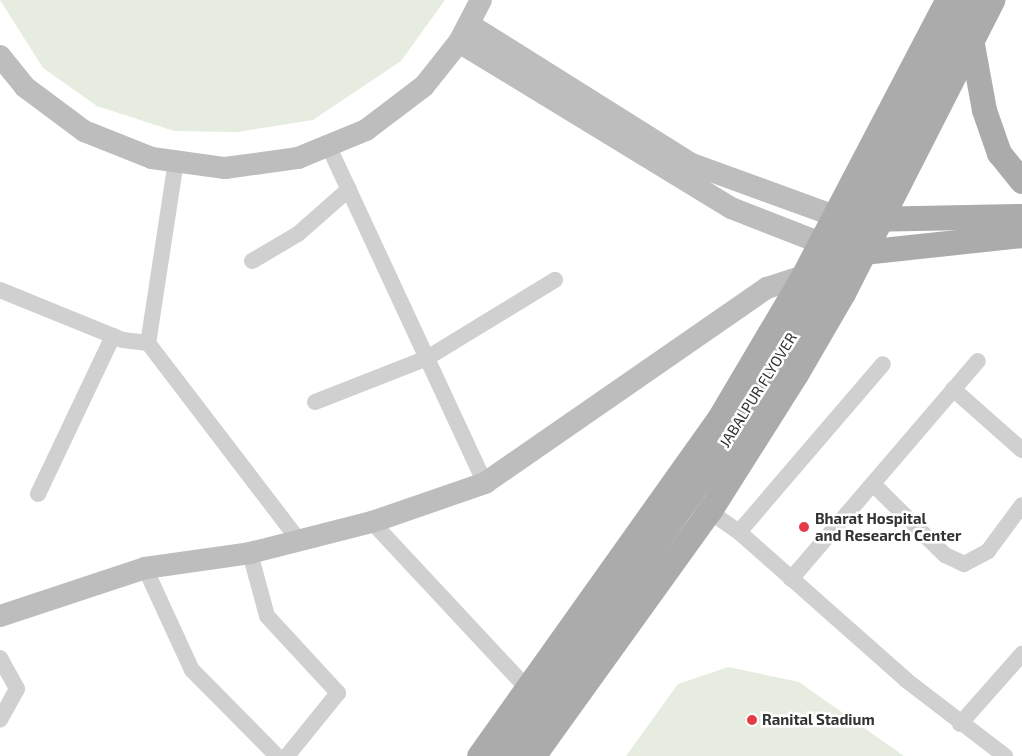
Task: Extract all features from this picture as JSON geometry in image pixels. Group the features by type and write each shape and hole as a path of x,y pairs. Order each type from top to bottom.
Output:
{"main road":[{"path":"479,756 674,487 803,276 946,0"},
{"name":"JABALPUR FLYOVER","path":"506,756 737,426 802,320 969,0"},
{"path":"534,756 710,510 843,293 992,0"},
{"path":"972,39 984,110 999,153 1022,180"},
{"path":"835,216 879,220 1022,216"},
{"path":"821,243 863,252 1022,235"}],"street":[{"path":"0,56 25,87 84,131 152,158 225,168 298,158 366,130 424,86 465,33 481,0"},
{"path":"465,33 692,164 835,216"},
{"path":"465,33 731,208 821,243"},
{"path":"328,146 485,483"},
{"path":"148,343 176,161"},
{"path":"252,262 298,234 349,189"},
{"path":"0,616 145,568 250,553 300,542 372,522 485,483 767,288 803,276 843,293"},
{"path":"315,402 427,358 555,280"},
{"path":"0,290 113,336 148,343 300,542"},
{"path":"38,494 113,336"},
{"path":"791,579 874,485 978,361"},
{"path":"739,532 884,364"},
{"path":"953,389 1022,450"},
{"path":"874,485 945,555 964,564 988,551 1022,505"},
{"path":"674,487 710,510 739,532 960,724 1005,756"},
{"path":"372,522 527,688"},
{"path":"250,553 267,616 338,693 287,756"},
{"path":"145,568 192,670 277,756"},
{"path":"960,724 1022,654"},
{"path":"0,658 17,689 0,720"}],"shaded area":[{"path":"0,0 445,0 401,61 313,120 237,132 174,131 97,106 43,68"},
{"name":"Ranital Stadium","path":"728,667 799,682 904,756 626,756 678,684"}],"place":[{"name":"Bharat Hospital and Research Center","path":"804,527"},
{"name":"Ranital Stadium","path":"752,720"}]}
